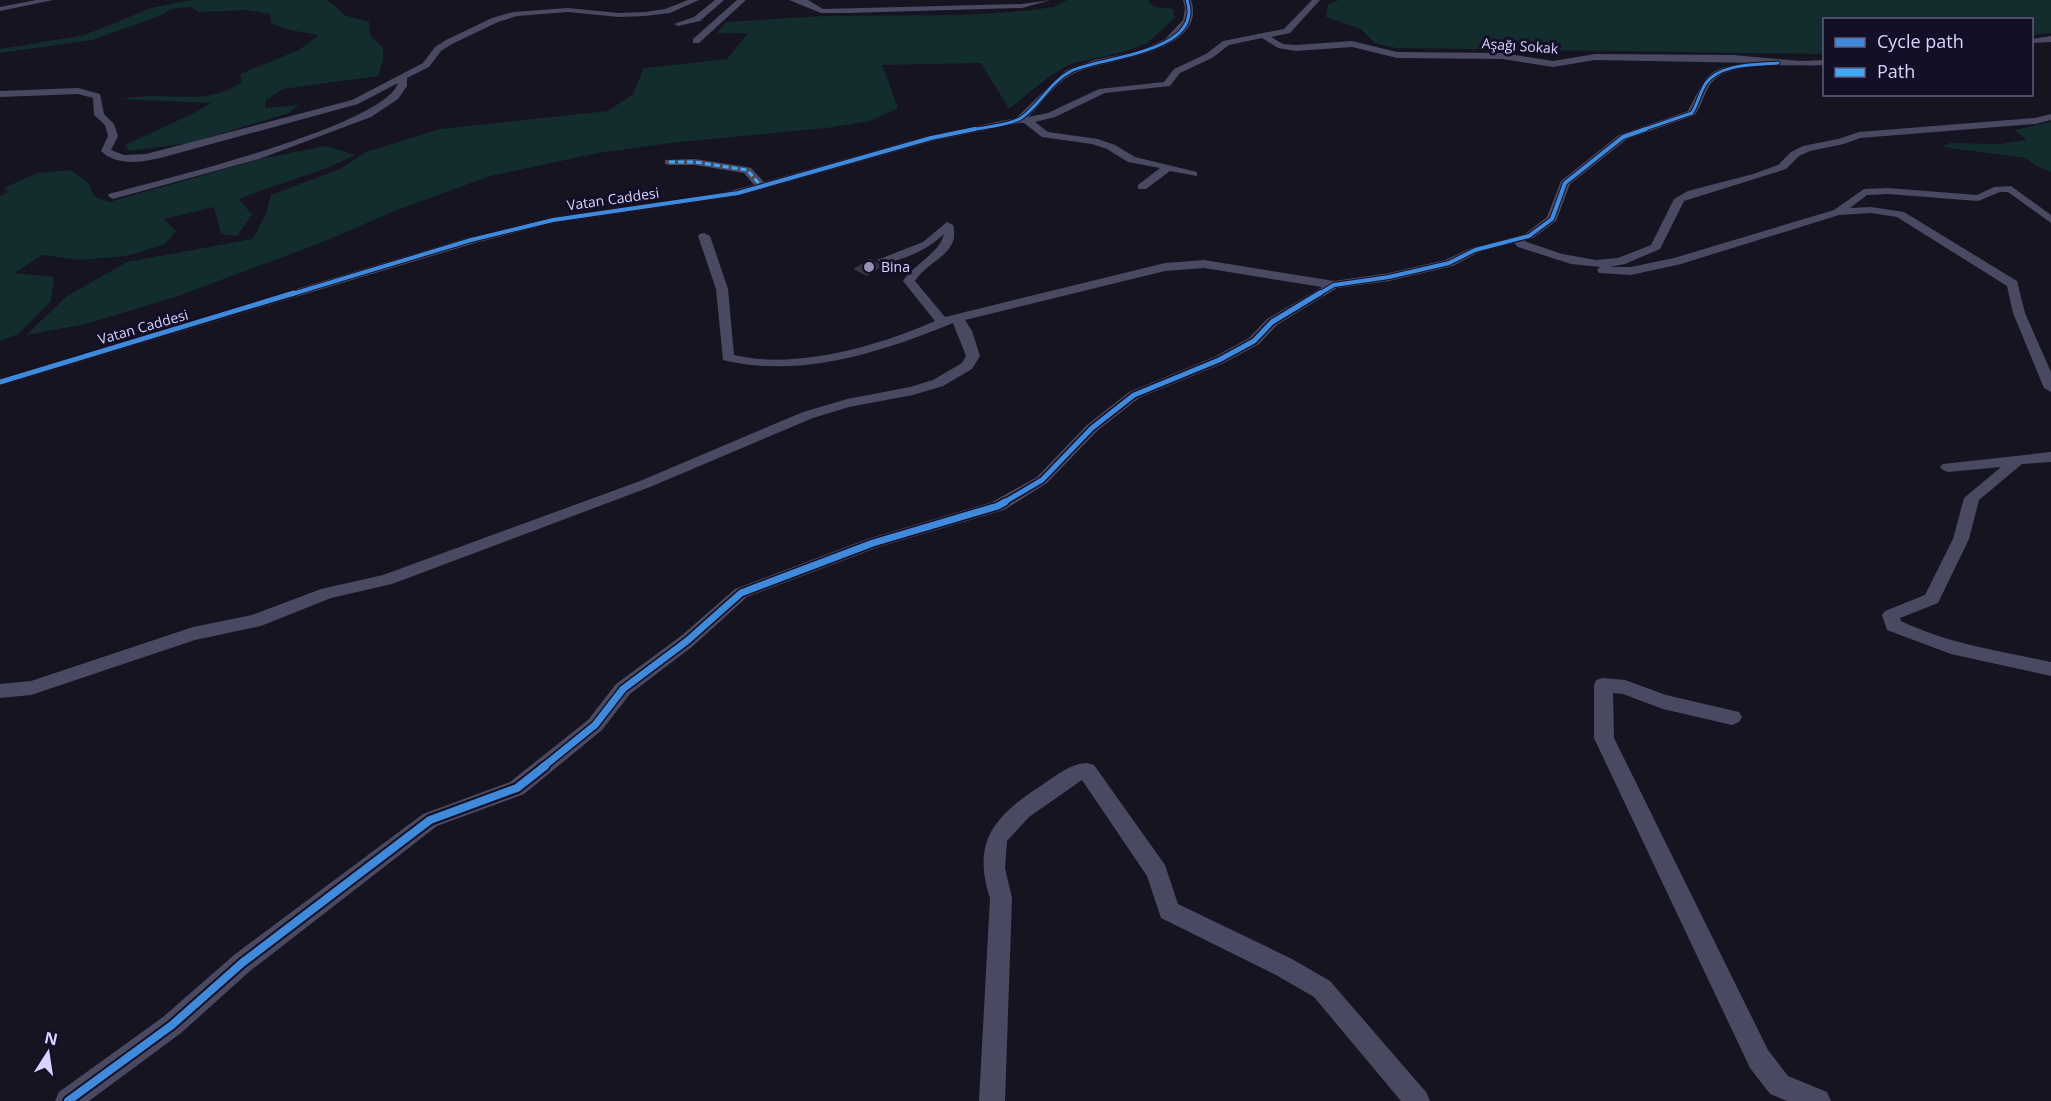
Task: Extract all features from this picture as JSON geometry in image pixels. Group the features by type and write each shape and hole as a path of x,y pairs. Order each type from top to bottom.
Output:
{"street":[{"path":"0,9 49,0"},
{"path":"0,94 78,91 97,96 99,116 109,124 113,136 106,151 113,158 160,155 355,102 426,65 438,49 449,42 495,20 516,14 568,10 619,15 645,14 667,11 695,0"},
{"path":"678,24 697,19 720,0"},
{"path":"696,41 742,0"},
{"path":"793,0 805,2 822,11 859,11 1022,6 1047,0"},
{"name":"Vatan Caddesi","path":"0,382 471,240 554,220 708,200 762,187 931,138 1023,120 1060,78 1071,71 1092,62 1141,54 1165,44 1186,23 1189,15 1187,0"},
{"path":"1023,120 1066,110 1108,90 1167,84 1177,71 1209,56 1226,43 1287,31 1316,0"},
{"name":"Aşağı Sokak","path":"1264,36 1281,46 1296,48 1352,44 1397,55 1502,56 1553,64 1595,57 1733,58 1801,64 1823,62"},
{"path":"2033,41 2051,39"},
{"name":"Aşağı Sokak","path":"1517,240 1529,236 1552,219 1565,183 1623,137 1692,114 1706,82 1715,74 1729,69 1778,63"},
{"path":"113,196 255,157 369,115 395,97 402,86 403,76"},
{"path":"1574,261 1594,263 1620,261 1656,247 1679,200 1692,193 1756,176 1782,166 1795,154 1808,148 1840,142 1858,135 2035,121 2051,117"},
{"path":"1023,120 1045,135 1094,141 1111,147 1132,160 1193,174"},
{"path":"669,162 695,162 747,170 762,187"},
{"path":"1142,187 1165,171 1165,167"},
{"path":"1838,212 1864,192 1888,191 1978,198 1998,189 2011,189 2051,220"},
{"path":"704,237 722,290 728,357 743,364 763,365 863,351 924,333 950,320 1175,267 1204,264 1334,285 1389,277 1449,263 1475,250 1517,240 1522,245 1614,272 1631,271 1677,261 1838,212 1871,210 1900,214 2013,284 2019,313 2051,388"},
{"path":"0,691 31,688 194,634 255,621 327,593 386,580 645,484 808,415 847,403 913,391 938,382 967,366 973,356 965,331 909,281 919,266 937,255 947,245 950,232 947,225 927,244 911,252 883,260"},
{"path":"68,1101 172,1025 242,963 430,820 517,788 595,724 623,689 687,641 741,593 873,543 998,506 1041,480 1092,428 1134,394 1236,351 1254,341 1272,322 1334,285"},
{"path":"1948,467 2051,456"},
{"path":"2017,461 1972,498 1961,539 1932,598 1891,615 1893,625 1912,635 1956,649 2051,669"},
{"path":"1732,717 1663,702 1625,687 1603,685 1604,738 1759,1059 1779,1085 1818,1101"},
{"path":"992,1101 1001,898 995,884 997,838 1017,815 1077,772 1087,771 1157,872 1169,911 1284,967 1322,989 1418,1101"}],"green space":[{"path":"191,0 326,0 344,15 369,22 370,35 383,48 383,60 378,76 283,89 266,100 265,108 299,105 289,113 190,143 129,151 125,145 211,103 119,99 149,96 199,97 221,93 242,83 240,74 299,50 319,35 289,30 271,23 270,14 247,10 198,12 191,7 170,9 164,14 93,40 0,53 0,49 85,35 151,8"},
{"path":"1067,0 1148,0 1154,7 1173,9 1175,18 1147,43 1127,51 1070,64 1050,76 1009,109 981,63 882,65 898,108 870,121 827,128 678,142 598,153 490,176 178,296 86,324 26,335 67,296 127,262 253,239 266,213 271,195 340,169 366,152 440,129 608,111 633,94 644,68 727,59 748,33 717,33 726,22 824,16 962,15 1025,11 1053,7"},
{"path":"1339,0 2051,0 2051,33 2033,35 2033,18 1823,18 1823,54 1396,48 1375,43 1361,29 1326,17 1328,4"},
{"path":"2051,122 2051,172 2036,166 2026,158 1943,147 1950,143 2000,144 2026,140 2015,130"},
{"path":"326,146 355,155 327,168 239,199 252,215 237,236 221,234 214,207 164,219 176,231 165,244 127,256 80,260 42,255 15,273 54,277 51,301 18,334 0,341 0,196 8,192 4,188 37,173 71,170 88,183 95,197 109,202 260,159"}],"building":[{"name":"Bina","path":"870,259 883,266 867,276 853,269"}],"marked path":[{"path":"669,162 695,162 747,170 762,187"}],"cycle path":[{"path":"0,382 471,240 553,220 738,193 931,138 1019,120 1069,72 1097,62 1142,53 1168,40 1180,30 1187,20 1189,12 1187,0"},
{"path":"68,1101 172,1025 242,963 430,820 517,788 595,725 623,689 687,641 741,593 873,543 998,506 1042,480 1092,428 1134,395 1219,360 1254,341 1272,322 1334,285 1389,277 1449,263 1475,250 1529,236 1552,219 1565,183 1623,137 1692,113 1706,83 1719,72 1739,67 1778,63"}],"place":[{"name":"Bina","path":"869,267"}]}
